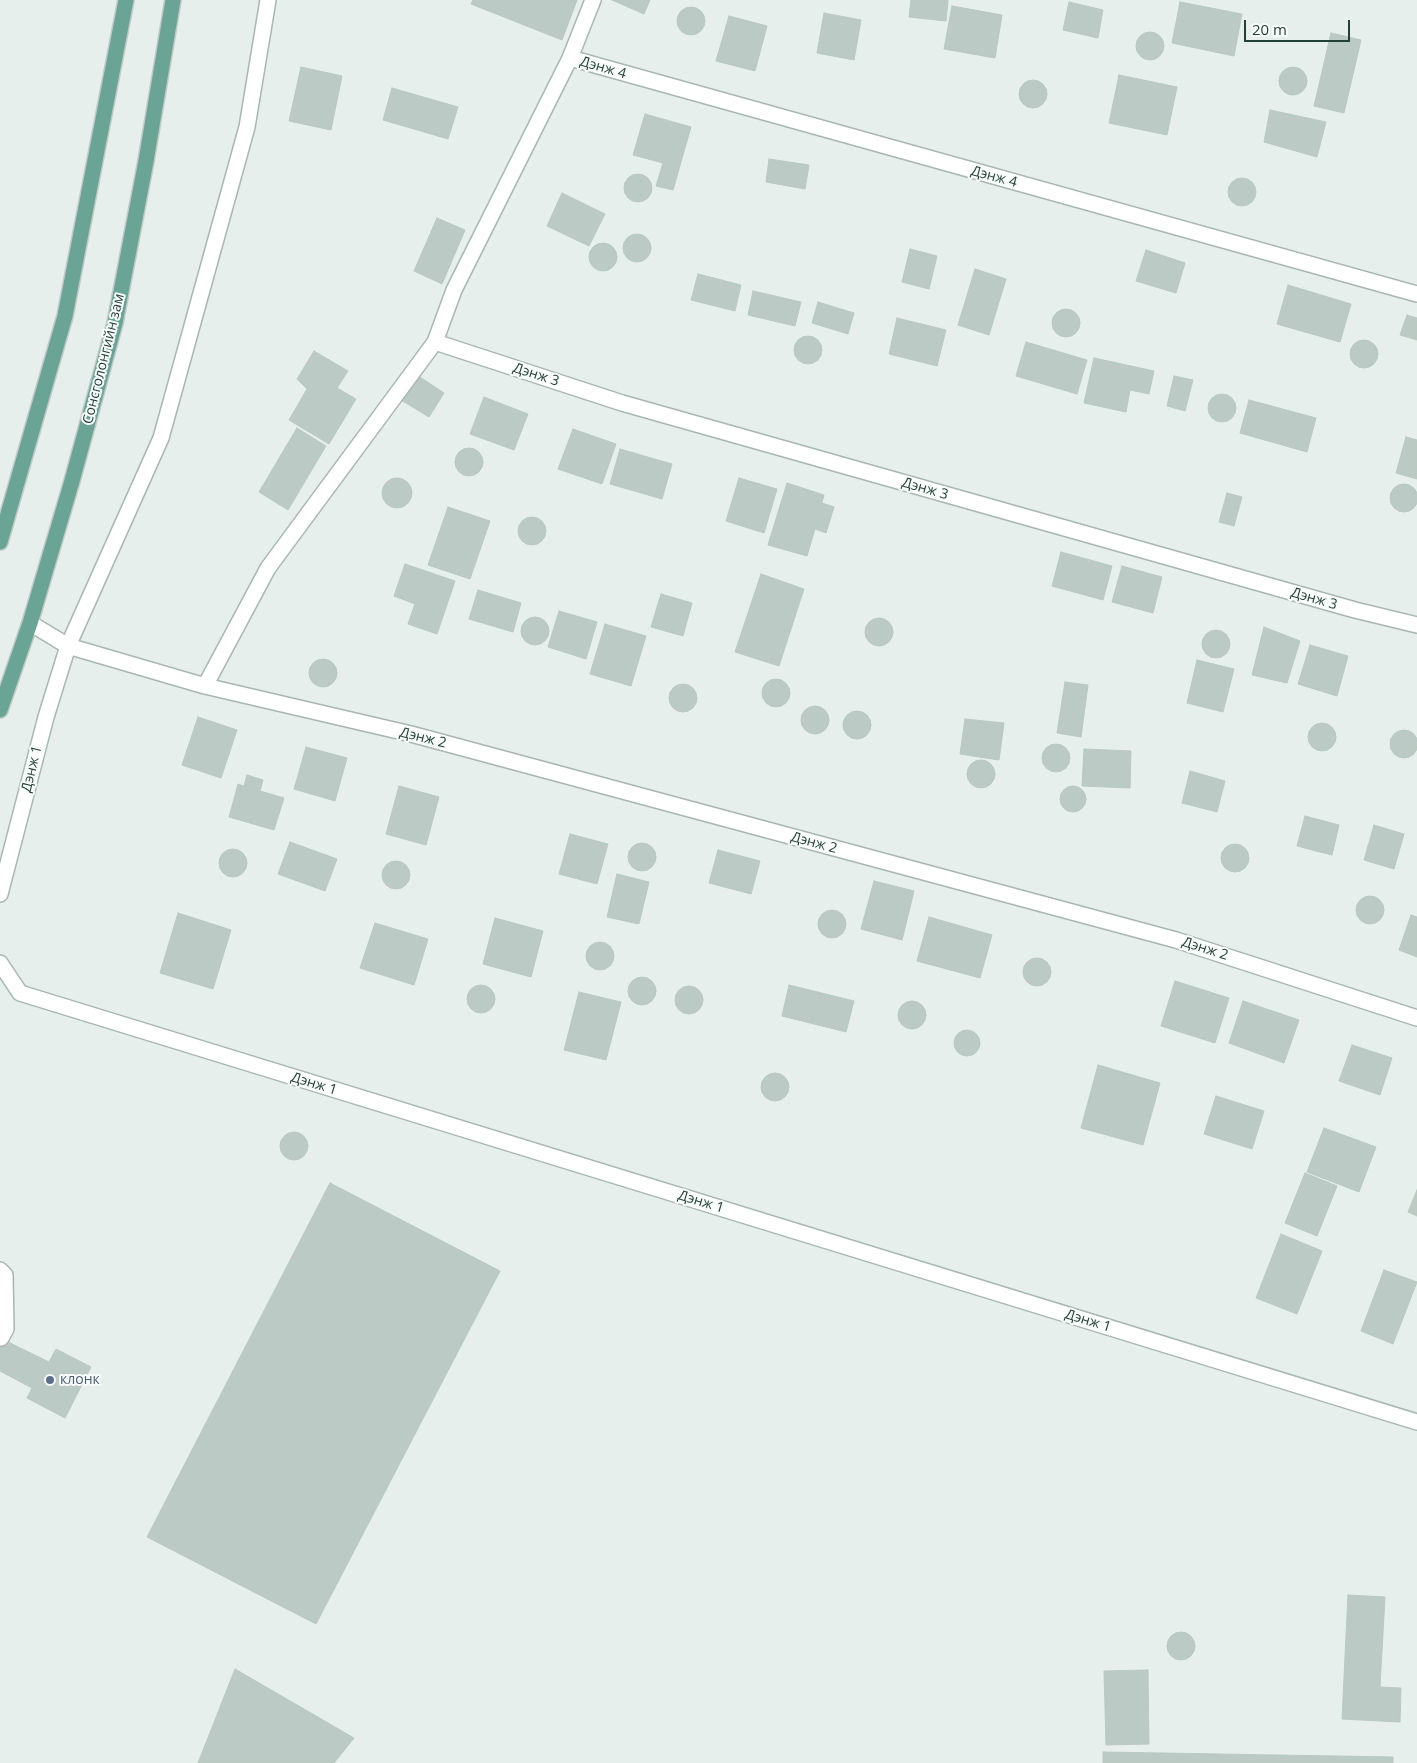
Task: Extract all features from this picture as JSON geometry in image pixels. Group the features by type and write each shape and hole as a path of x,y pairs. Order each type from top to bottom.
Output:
{"main road":[{"path":"0,542 64,316 126,0"},
{"name":"Сонсголонгийн зам","path":"0,710 30,623 72,481 115,323 146,161 173,0"}],"street":[{"name":"Дэнж 1","path":"0,894 46,717 68,646 161,438 247,127 268,0"},
{"path":"205,686 268,568 435,342 454,290 570,58 593,0"},
{"name":"Дэнж 4","path":"570,58 1417,294"},
{"name":"Дэнж 3","path":"435,342 631,406 1355,610 1417,625"},
{"name":"Дэнж 2","path":"30,623 68,646 205,686 411,734 1176,940 1417,1018"},
{"name":"Дэнж 1","path":"0,963 20,994 1417,1422"},
{"path":"0,1270 5,1275 6,1329 1,1338"}],"building":[{"path":"473,0 577,0 562,40 471,4"},
{"path":"612,0 650,0 644,14"},
{"path":"911,0 948,0 946,21 909,17"},
{"path":"1069,2 1103,10 1098,38 1063,30"},
{"path":"1180,2 1242,14 1234,56 1172,43"},
{"path":"952,6 1002,15 995,58 944,49"},
{"path":"691,7 701,11 705,21 701,31 691,35 681,31 677,21 681,11"},
{"path":"824,13 861,20 854,60 817,53"},
{"path":"729,16 767,26 755,71 716,61"},
{"path":"1150,32 1160,36 1164,46 1160,56 1150,60 1140,56 1136,46 1140,36"},
{"path":"1331,33 1361,40 1344,113 1314,106"},
{"path":"301,67 342,76 331,130 289,121"},
{"path":"1293,67 1303,71 1307,81 1303,91 1293,95 1283,91 1279,81 1283,71"},
{"path":"1119,75 1177,87 1167,135 1109,123"},
{"path":"1033,80 1043,84 1047,94 1043,104 1033,108 1023,104 1019,94 1023,84"},
{"path":"392,88 458,107 448,139 383,120"},
{"path":"1270,110 1326,122 1317,157 1264,142"},
{"path":"645,114 691,127 673,190 656,186 663,163 633,155"},
{"path":"769,159 809,165 805,189 766,182"},
{"path":"638,174 648,178 652,188 648,198 638,202 628,198 624,188 628,178"},
{"path":"1242,178 1252,182 1256,192 1252,202 1242,206 1232,202 1228,192 1232,182"},
{"path":"562,193 605,214 589,246 547,226"},
{"path":"437,218 465,230 442,284 414,271"},
{"path":"637,234 647,238 651,248 647,258 637,262 627,258 623,248 627,238"},
{"path":"603,243 613,247 617,257 613,267 603,271 593,267 589,257 593,247"},
{"path":"910,249 937,256 929,289 902,282"},
{"path":"1146,250 1185,263 1176,293 1136,281"},
{"path":"975,269 1006,279 989,335 958,325"},
{"path":"698,274 741,285 735,311 691,300"},
{"path":"1288,285 1351,304 1340,342 1277,324"},
{"path":"753,291 801,302 795,326 748,315"},
{"path":"818,302 854,313 848,334 812,323"},
{"path":"1066,309 1076,313 1080,323 1076,333 1066,337 1056,333 1052,323 1056,313"},
{"path":"1407,315 1417,318 1417,340 1400,335"},
{"path":"897,318 946,330 937,366 889,354"},
{"path":"808,336 818,340 822,350 818,360 808,364 798,360 794,350 798,340"},
{"path":"1364,340 1374,344 1378,354 1374,364 1364,368 1354,364 1350,354 1354,344"},
{"path":"1026,342 1087,360 1077,394 1016,376"},
{"path":"314,351 348,371 337,388 356,399 329,444 289,420 307,389 297,379"},
{"path":"1094,358 1154,371 1149,394 1130,390 1126,412 1084,403"},
{"path":"417,375 444,393 429,417 401,400"},
{"path":"1174,376 1193,380 1185,411 1167,406"},
{"path":"1222,394 1232,398 1236,408 1232,418 1222,422 1212,418 1208,408 1212,398"},
{"path":"484,397 528,414 514,450 470,434"},
{"path":"1249,400 1316,418 1307,452 1240,433"},
{"path":"297,428 326,446 288,510 259,492"},
{"path":"573,429 616,444 602,484 558,469"},
{"path":"1406,437 1417,440 1417,479 1396,473"},
{"path":"469,448 479,452 483,462 479,472 469,476 459,472 455,462 459,452"},
{"path":"620,449 672,464 662,499 610,484"},
{"path":"397,478 408,482 412,493 408,504 397,508 386,504 382,493 386,482"},
{"path":"739,478 777,489 764,533 726,521"},
{"path":"787,483 824,495 822,503 834,507 826,533 815,529 807,556 768,545"},
{"path":"1404,484 1414,488 1418,498 1414,508 1404,512 1394,508 1390,498 1394,488"},
{"path":"1227,493 1242,497 1234,526 1219,522"},
{"path":"448,507 490,521 470,579 428,565"},
{"path":"532,517 542,521 546,531 542,541 532,545 522,541 518,531 522,521"},
{"path":"1061,552 1112,566 1103,600 1052,586"},
{"path":"405,564 455,581 437,634 408,624 415,604 394,596"},
{"path":"1122,566 1162,577 1153,613 1112,602"},
{"path":"761,574 804,589 779,666 735,652"},
{"path":"478,590 521,603 513,632 469,619"},
{"path":"661,594 692,603 683,636 651,627"},
{"path":"559,611 597,622 586,659 548,647"},
{"path":"535,617 545,621 549,631 545,641 535,645 525,641 521,631 525,621"},
{"path":"879,618 889,622 893,632 889,642 879,646 869,642 865,632 869,622"},
{"path":"605,624 646,636 631,686 590,674"},
{"path":"1264,627 1300,641 1287,683 1252,675"},
{"path":"1216,630 1226,634 1230,644 1226,654 1216,658 1206,654 1202,644 1206,634"},
{"path":"1310,645 1348,656 1337,696 1298,684"},
{"path":"323,659 333,663 337,673 333,683 323,687 313,683 309,673 313,663"},
{"path":"1197,660 1234,669 1223,712 1187,703"},
{"path":"776,679 786,683 790,693 786,703 776,707 766,703 762,693 766,683"},
{"path":"1065,682 1088,685 1081,737 1057,733"},
{"path":"683,684 693,688 697,698 693,708 683,712 673,708 669,698 673,688"},
{"path":"815,706 825,710 829,720 825,730 815,734 805,730 801,720 805,710"},
{"path":"857,711 867,715 871,725 867,735 857,739 847,735 843,725 847,715"},
{"path":"198,717 237,730 221,778 182,765"},
{"path":"965,719 1004,723 999,760 960,754"},
{"path":"1322,723 1332,727 1336,737 1332,747 1322,751 1312,747 1308,737 1312,727"},
{"path":"1404,730 1414,734 1418,744 1414,754 1404,758 1394,754 1390,744 1394,734"},
{"path":"1056,744 1066,748 1070,758 1066,768 1056,772 1046,768 1042,758 1046,748"},
{"path":"306,747 347,758 335,801 294,789"},
{"path":"1084,749 1131,751 1130,788 1082,786"},
{"path":"981,760 991,764 995,774 991,784 981,788 971,784 967,774 971,764"},
{"path":"1190,771 1225,781 1217,812 1182,803"},
{"path":"247,775 263,780 260,791 284,798 274,830 229,817 238,784 244,786"},
{"path":"399,786 439,797 426,845 386,834"},
{"path":"1073,786 1082,790 1086,799 1082,808 1073,812 1064,808 1060,799 1064,790"},
{"path":"1305,816 1339,825 1332,855 1297,846"},
{"path":"1374,825 1404,834 1394,869 1364,860"},
{"path":"570,834 608,844 597,884 559,874"},
{"path":"290,842 337,859 325,891 278,874"},
{"path":"642,843 652,847 656,857 652,867 642,871 632,867 628,857 632,847"},
{"path":"1235,844 1245,848 1249,858 1245,868 1235,872 1225,868 1221,858 1225,848"},
{"path":"233,849 243,853 247,863 243,873 233,877 223,873 219,863 223,853"},
{"path":"718,850 760,861 751,894 709,883"},
{"path":"396,861 406,865 410,875 406,885 396,889 386,885 382,875 386,865"},
{"path":"617,874 649,882 639,924 607,917"},
{"path":"874,881 914,891 902,940 861,929"},
{"path":"1370,896 1380,900 1384,910 1380,920 1370,924 1360,920 1356,910 1360,900"},
{"path":"832,910 842,914 846,924 842,934 832,938 822,934 818,924 822,914"},
{"path":"178,913 231,930 213,989 160,973"},
{"path":"1411,915 1417,917 1417,957 1399,950"},
{"path":"929,917 992,935 980,978 917,961"},
{"path":"495,918 543,931 531,977 483,964"},
{"path":"375,923 428,939 414,985 360,968"},
{"path":"600,942 610,946 614,956 610,966 600,970 590,966 586,956 590,946"},
{"path":"1037,958 1047,962 1051,972 1047,982 1037,986 1027,982 1023,972 1027,962"},
{"path":"642,977 652,981 656,991 652,1001 642,1005 632,1001 628,991 632,981"},
{"path":"1175,981 1229,998 1215,1043 1161,1026"},
{"path":"481,985 491,989 495,999 491,1009 481,1013 471,1009 467,999 471,989"},
{"path":"789,985 854,1001 846,1032 782,1016"},
{"path":"689,986 699,990 703,1000 699,1010 689,1014 679,1010 675,1000 679,990"},
{"path":"579,992 621,1002 606,1060 564,1050"},
{"path":"912,1001 922,1005 926,1015 922,1025 912,1029 902,1025 898,1015 902,1005"},
{"path":"1243,1001 1299,1020 1284,1063 1229,1043"},
{"path":"967,1030 976,1034 980,1043 976,1052 967,1056 958,1052 954,1043 958,1034"},
{"path":"1352,1045 1392,1058 1380,1095 1339,1081"},
{"path":"1098,1065 1160,1083 1143,1145 1081,1128"},
{"path":"775,1073 785,1077 789,1087 785,1097 775,1101 765,1097 761,1087 765,1077"},
{"path":"1216,1096 1264,1111 1252,1149 1204,1134"},
{"path":"1324,1128 1376,1147 1359,1192 1307,1172"},
{"path":"294,1132 304,1136 308,1146 304,1156 294,1160 284,1156 280,1146 284,1136"},
{"path":"1305,1173 1337,1186 1317,1236 1285,1223"},
{"path":"330,1183 500,1271 316,1624 147,1537"},
{"path":"1417,1190 1417,1216 1408,1212"},
{"path":"1281,1234 1322,1251 1297,1314 1256,1298"},
{"path":"1384,1270 1417,1282 1393,1344 1361,1331"},
{"name":"клонк","path":"0,1338 49,1362 56,1349 91,1367 65,1418 27,1398 32,1388 0,1371"},
{"path":"1348,1595 1385,1597 1380,1687 1401,1688 1400,1722 1342,1719"},
{"path":"1181,1632 1191,1636 1195,1646 1191,1656 1181,1660 1171,1656 1167,1646 1171,1636"},
{"path":"235,1669 354,1738 334,1763 198,1763"},
{"path":"1148,1670 1149,1744 1106,1745 1104,1671"},
{"path":"1103,1752 1393,1757 1393,1763 1103,1763"}],"place":[{"name":"клонк","path":"50,1380"}]}
